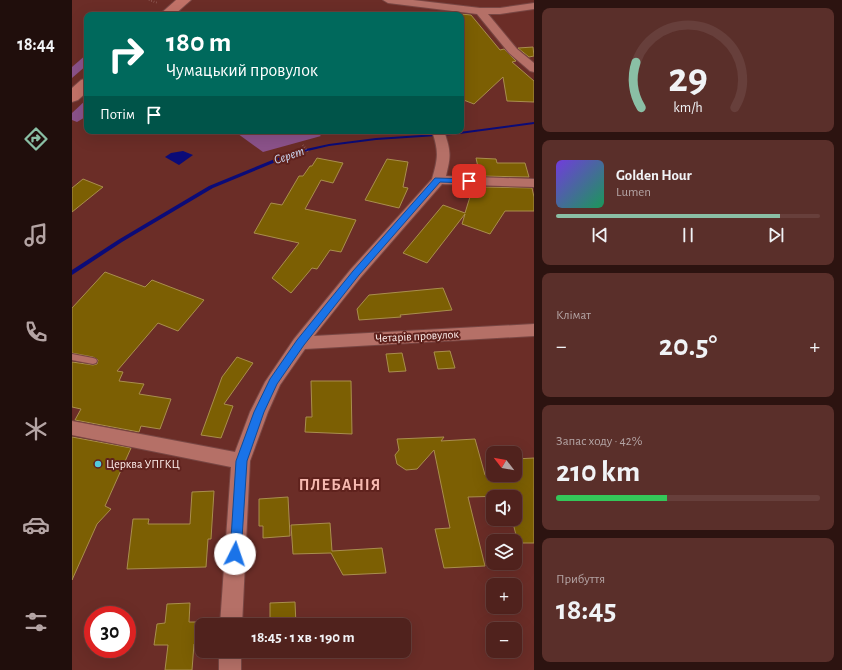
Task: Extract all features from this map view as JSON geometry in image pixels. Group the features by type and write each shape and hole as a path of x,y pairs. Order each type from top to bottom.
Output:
{"main road":[{"path":"170,12 184,0"},
{"path":"72,97 84,86"}],"street":[{"path":"393,10 389,0 480,11 500,11 534,6"},
{"path":"480,11 512,51 534,69"},
{"path":"231,618 241,461 259,412 273,382 300,343 356,273 438,180 444,160 440,135"},
{"path":"438,180 534,183"},
{"name":"Четарів провулок","path":"300,343 534,330"},
{"path":"72,428 241,461"},
{"path":"230,658 230,670"}],"lane":[{"path":"72,357 92,361"}],"path":[{"path":"303,145 308,152"}],"shaded area":[{"path":"84,57 84,68 72,78 72,67"},
{"path":"84,102 84,118 77,122 72,120 72,113"},
{"path":"238,134 319,134 321,136 263,152"},
{"path":"183,151 193,155 179,165 165,157 171,153"}],"building":[{"path":"464,14 471,15 500,50 504,49 516,61 512,62 534,81 534,102 507,101 503,77 474,104 464,100"},
{"path":"533,47 534,56 529,57 518,48"},
{"path":"317,158 343,163 333,183 321,180 305,209 356,220 341,252 330,250 317,269 312,268 291,293 272,278 299,243 254,233 271,203 282,205 299,176 303,176"},
{"path":"476,158 496,159 497,163 525,163 529,177 480,176"},
{"path":"387,159 408,162 403,187 408,188 399,208 365,200"},
{"path":"83,179 103,187 72,212 72,188"},
{"path":"473,187 532,188 534,197 534,211 505,211 490,234 462,224 465,214 427,263 403,253 443,205 465,213"},
{"path":"105,272 145,287 152,280 204,300 178,331 158,323 117,371 123,372 119,381 144,384 139,394 171,399 160,429 141,426 139,432 75,420 81,409 72,407 72,362 93,365 97,364 98,360 93,357 72,353 72,308"},
{"path":"443,288 452,310 400,315 401,317 359,320 357,309 369,295"},
{"path":"450,351 455,368 438,369 434,352"},
{"path":"402,353 406,371 389,372 386,354"},
{"path":"237,357 253,363 224,404 233,406 221,438 201,435 222,377"},
{"path":"311,381 351,381 352,434 305,432 306,417 312,417"},
{"path":"72,437 131,448 105,506 111,509 97,524 72,580"},
{"path":"444,437 441,441 475,439 486,475 486,482 522,482 522,459 534,458 534,543 522,543 522,534 516,534 514,526 522,526 522,490 486,490 486,497 468,497 485,566 444,568 435,529 450,528 434,450 417,469 406,470 397,464 395,455 399,450 397,439"},
{"path":"214,491 211,539 208,539 206,567 127,569 133,519 149,519 148,524 190,524 192,492"},
{"path":"288,497 290,536 263,538 263,526 259,526 259,499"},
{"path":"330,523 332,551 382,548 386,573 343,575 331,553 293,554 291,525"},
{"path":"295,602 296,618 270,618 270,603"},
{"path":"190,603 189,622 195,622 195,644 192,670 165,670 168,645 154,645 157,624 165,623 167,604"}],"waterway":[{"name":"Серет","path":"464,132 534,123"},
{"name":"Серет","path":"72,273 120,241 211,187 294,153 329,145 376,139 452,134"}],"place":[{"name":"Церква УПГКЦ","path":"98,464"}],"district":[{"name":"ПЛЕБАНІЯ","path":"340,485"}],"route":[{"path":"235,554 241,461 259,412 273,382 300,343 356,273 438,180 469,181"}]}
